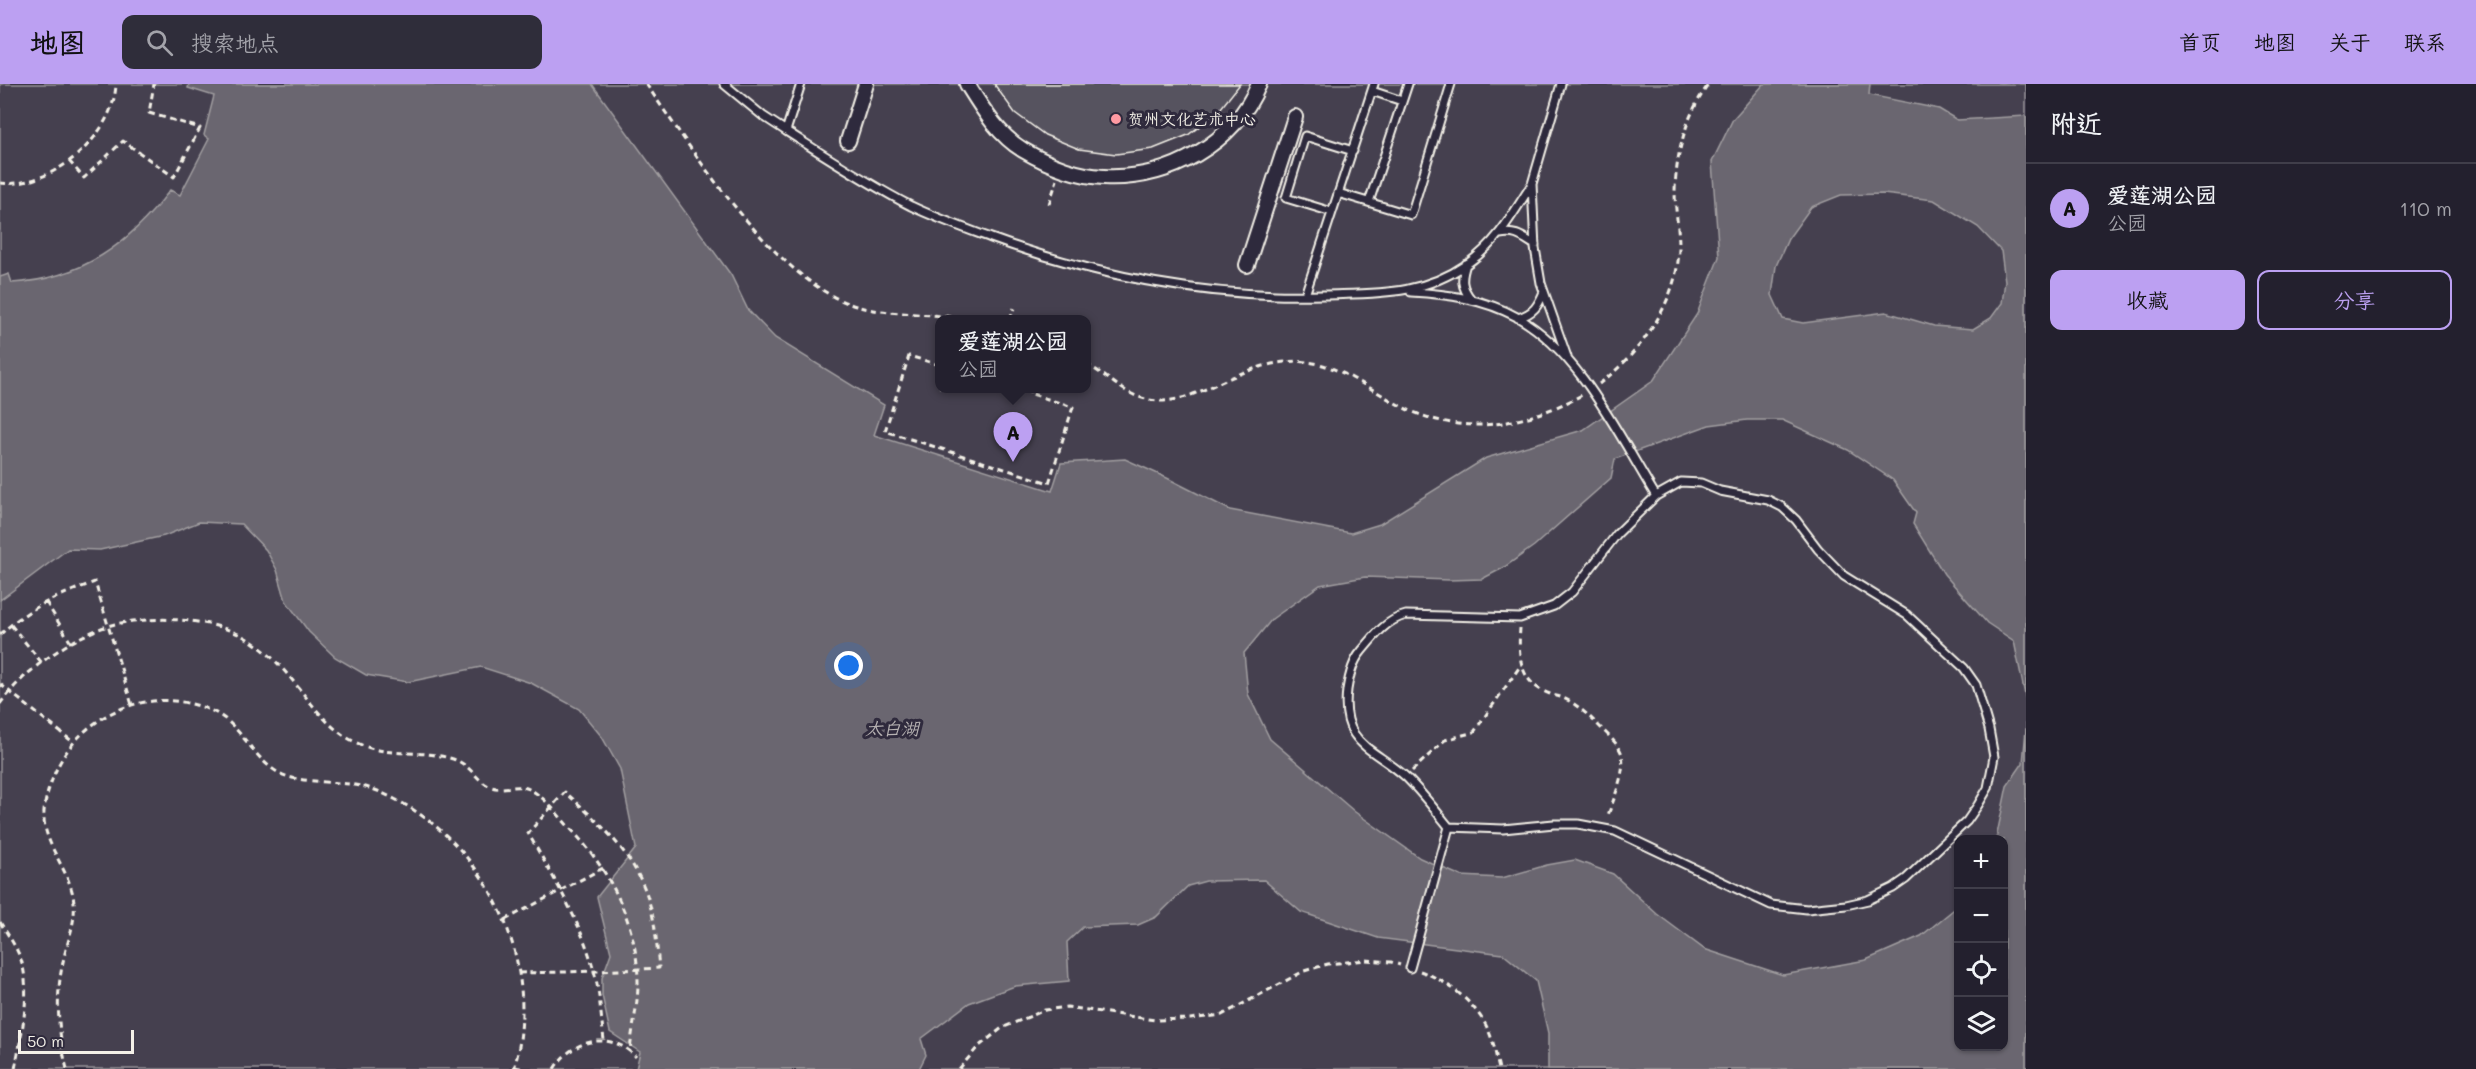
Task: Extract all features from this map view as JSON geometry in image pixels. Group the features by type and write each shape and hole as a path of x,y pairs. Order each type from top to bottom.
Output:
{"street":[{"path":"848,141 866,84"},
{"path":"968,84 988,118 1021,149 1060,169 1104,177 1148,174 1189,159 1225,134 1253,99 1259,84"},
{"path":"1247,265 1295,117"}],"lane":[{"path":"724,84 763,116 911,206 1044,257 1096,272 1199,290 1305,295 1406,291 1440,293 1471,299 1518,318 1569,361 1591,391 1656,496"},
{"path":"786,131 801,84"},
{"path":"1369,202 1408,84"},
{"path":"1338,193 1411,215 1451,84"},
{"path":"1406,291 1448,275 1494,242 1500,234 1532,184 1561,84"},
{"path":"1305,295 1373,88 1402,101"},
{"path":"1332,212 1286,198 1305,136 1353,151"},
{"path":"1532,184 1535,245 1544,291 1569,361"},
{"path":"1500,234 1512,231 1535,245"},
{"path":"1466,264 1462,283 1463,289 1471,299"},
{"path":"1518,318 1538,307 1544,291"},
{"path":"1681,482 1701,483 1720,491 1768,500 1782,507 1797,520 1818,549 1844,576 1907,615 1964,668 1976,685 1989,729 1994,757 1988,788 1966,821 1906,879 1893,888 1868,900 1846,905 1807,909 1771,905 1633,837 1603,829 1578,824 1554,824 1503,830 1449,827 1406,778 1368,750 1353,734 1345,708 1348,681 1355,659 1393,618 1406,615 1520,618 1554,606 1572,592 1617,534 1656,496 1681,482"},
{"path":"1410,968 1449,827"}],"path":[{"path":"0,183 8,184 45,176 78,156 102,127 116,92 116,84"},
{"path":"69,161 84,178 123,141 174,177 200,128 149,112 154,84"},
{"path":"646,84 734,206 773,248 828,296 858,307 945,315"},
{"path":"1091,367 1129,393 1155,401 1178,400 1240,374 1266,366 1287,362 1306,362 1326,365 1414,412 1443,421 1470,425 1502,424 1530,419 1591,391 1624,363 1644,342 1661,313 1675,276 1679,248 1675,194 1677,161 1686,126 1709,84"},
{"path":"1049,204 1060,169"},
{"path":"1012,315 1014,308"},
{"path":"935,364 909,356 885,431 1049,483 1074,407 1029,393"},
{"path":"0,635 28,611 95,582 132,705"},
{"path":"46,602 70,643"},
{"path":"1520,618 1518,655 1521,665 1534,686 1548,694 1564,698 1590,717 1613,740 1622,755 1621,776 1603,829"},
{"path":"0,704 10,691 42,663 70,643 108,627 142,621 197,622 246,638 290,675 327,721 346,737 375,751 429,753 454,760 468,766 487,786 505,790 519,787 528,789 551,808 586,845 603,867 619,899 629,926 637,970 638,984 630,1051"},
{"path":"11,625 42,663"},
{"path":"1406,778 1428,754 1445,740 1474,732 1521,665"},
{"path":"0,684 73,742"},
{"path":"67,1069 58,1023 59,996 62,963 75,923 74,902 72,889 47,835 44,810 55,771 73,742 104,716 132,705 161,700 206,708 227,721 245,738 268,766 281,775 352,783 387,796 416,812 450,840 480,874 512,937 519,973 522,1019 515,1068 524,1069"},
{"path":"519,973 594,971 637,970 659,968 651,909 645,888 637,872 606,829 565,792 528,832 561,890 578,926 594,971 604,1041"},
{"path":"505,920 603,867"},
{"path":"0,922 21,961 25,979 21,1038 15,1069"},
{"path":"959,1069 978,1047 1002,1028 1045,1010 1067,1007 1155,1020 1190,1020 1222,1015 1304,971 1328,964 1375,961 1391,962 1410,968 1450,985 1471,1005 1491,1035 1499,1069"},
{"path":"554,1069 560,1058 573,1047 588,1041 618,1044 636,1057"}],"shaded area":[{"path":"0,84 2026,84 2026,1069 0,1069"}],"water":[{"name":"太白湖","path":"189,84 592,84 731,275 748,310 775,338 884,405 874,435 1052,491 1061,463 1125,459 1230,510 1351,533 1380,524 1486,458 1583,430 1653,381 1697,314 1719,257 1712,162 1733,119 1764,84 1870,84 1869,95 1939,109 1957,120 2026,116 2026,700 2014,641 1987,623 1944,574 1913,524 1916,513 1893,480 1848,450 1782,420 1747,420 1709,425 1615,459 1611,478 1534,546 1503,568 1482,579 1365,577 1320,585 1272,619 1244,653 1248,694 1270,739 1355,812 1420,858 1461,876 1502,878 1547,865 1575,860 1613,874 1657,914 1704,949 1783,975 1866,960 1921,936 1954,909 1954,1051 2008,1051 2008,835 1997,835 2007,786 2023,763 2026,729 2026,1069 1548,1069 1548,1033 1536,981 1503,954 1378,938 1301,912 1264,880 1206,881 1188,886 1156,917 1138,925 1083,927 1067,942 1069,981 1015,986 969,1003 921,1039 926,1055 919,1069 636,1069 640,1052 610,1032 602,995 602,978 611,953 597,897 636,848 620,769 602,737 579,709 531,683 481,667 408,682 366,675 335,657 309,632 286,601 277,570 266,550 241,524 199,522 164,536 100,550 68,549 0,600 0,277 9,274 12,283 37,280 82,266 102,255 138,227 170,190 180,195 209,139 204,135 214,96 188,88","holes":["1883,194 1934,200 1978,227 2001,251 2005,281 2002,303 1991,318 1973,329 1934,326 1886,312 1803,323 1783,319 1772,295 1776,266 1788,239 1811,207 1841,195"]}],"building":[{"name":"贺州文化艺术中心","path":"994,84 1240,84 1217,113 1188,135 1153,149 1116,154 1079,149 1045,135 1015,113"}],"place":[{"name":"贺州文化艺术中心","path":"1116,119"},
{"name":"爱莲湖公园","path":"1013,462"}]}
